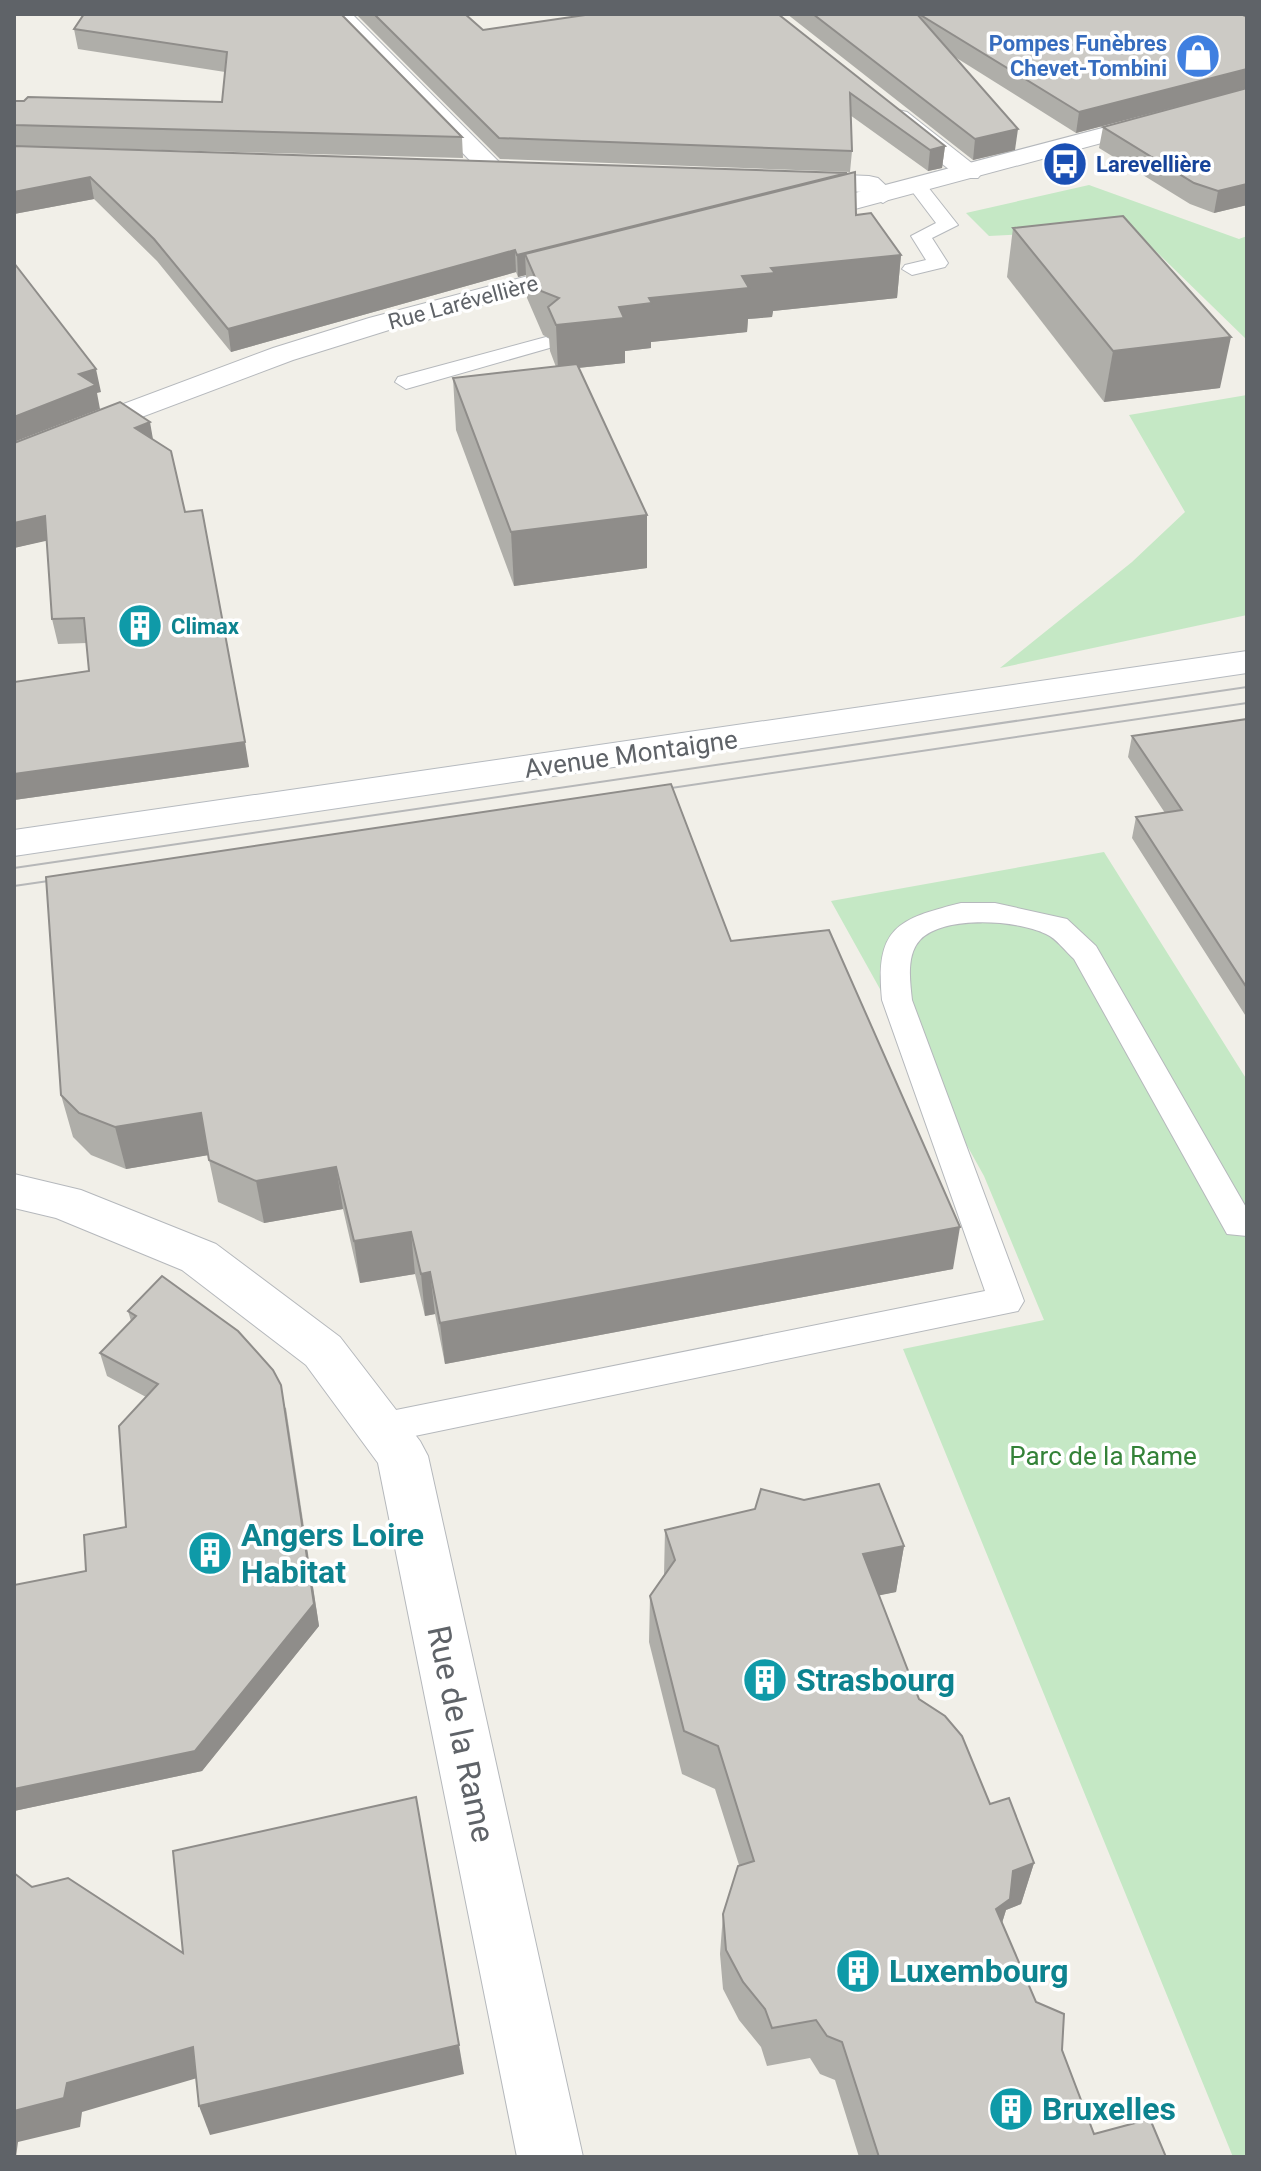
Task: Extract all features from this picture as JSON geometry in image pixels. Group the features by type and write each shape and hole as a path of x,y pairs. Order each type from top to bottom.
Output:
{"street":[{"path":"339,14 502,169 461,168"},
{"path":"775,222 1247,97"},
{"path":"881,104 969,173"},
{"path":"776,180 869,184 883,195"},
{"name":"Rue Larévellière","path":"14,456 268,358 379,324 605,264"},
{"name":"Avenue Montaigne","path":"14,843 1247,662"},
{"name":"Rue de la Rame","path":"14,1191 65,1202 199,1257 323,1351 402,1456 550,2157"}],"lane":[{"path":"912,269 938,263 921,236 948,225 917,186"},
{"path":"406,382 546,343"},
{"path":"381,1428 1006,1301 897,1000 894,968 905,936 925,922 961,913 995,913 1057,926 1085,953 1239,1225 1247,1223"}],"green space":[{"path":"1089,185 1239,239 1247,236 1247,340 1132,228 989,236 966,213"},
{"path":"1247,395 1247,615 1000,668 1132,562 1185,512 1129,415"},
{"name":"Parc de la Rame","path":"1104,852 1247,1080 1247,2157 1233,2157 903,1349 1044,1320 984,1176 831,901"}],"building":[{"path":"84,14 341,14 462,137 14,125 14,101 24,101 28,97 222,102 227,52 74,29"},
{"path":"374,14 465,14 483,30 592,14 778,14 945,146 930,150 850,93 852,151 499,138"},
{"path":"813,14 917,14 1018,129 975,139"},
{"path":"919,14 1241,14 1247,17 1247,69 1079,112"},
{"path":"1247,88 1247,184 1218,191 1194,183 1103,127"},
{"path":"14,146 847,173 517,255 515,250 228,329 154,239 90,177 14,192"},
{"path":"855,172 856,215 871,213 901,255 771,268 775,273 742,276 749,288 649,298 652,303 619,307 624,318 556,325 548,307 559,298 541,291 525,254"},
{"path":"1123,216 1231,337 1113,351 1013,228"},
{"path":"14,263 96,369 79,374 96,385 14,417"},
{"path":"577,364 647,515 511,532 453,378"},
{"name":"Climax","path":"120,402 150,422 135,428 171,451 185,512 202,510 245,742 14,774 14,682 89,671 84,618 52,619 45,516 14,523 14,443"},
{"path":"1247,719 1247,988 1136,817 1182,810 1132,736"},
{"path":"671,784 731,941 829,930 960,1227 440,1323 430,1272 421,1274 411,1232 354,1241 336,1167 256,1181 209,1160 201,1113 115,1127 79,1113 61,1095 46,877"},
{"name":"Angers Loire Habitat","path":"162,1276 238,1331 273,1370 281,1385 314,1604 195,1751 14,1789 14,1585 86,1571 84,1535 126,1527 119,1426 158,1384 100,1353 136,1316 128,1311"},
{"path":"879,1484 904,1546 863,1554 919,1699 945,1716 962,1736 990,1804 1009,1798 1034,1863 1013,1871 1010,1899 996,1909 1036,2002 1064,2014 1062,2050 1094,2134 1150,2119 1166,2157 879,2157 842,2042 827,2036 816,2020 772,2028 765,2009 743,1982 726,1950 723,1914 738,1866 754,1861 718,1746 684,1731 650,1596 675,1560 665,1530 755,1509 761,1489 804,1500"},
{"path":"416,1797 459,2045 199,2106 193,2047 67,2083 64,2098 14,2111 14,1873 32,1887 68,1878 183,1953 173,1851"}],"tram line":[{"path":"14,868 1247,687"},
{"path":"651,791 1247,703"},
{"path":"14,886 69,878"}],"place":[{"name":"Pompes Funèbres Chevet-Tombini","path":"1198,56"},
{"name":"Larevellière","path":"1065,164"},
{"name":"Climax","path":"140,626"},
{"name":"Angers Loire Habitat","path":"210,1553"},
{"name":"Strasbourg","path":"765,1680"},
{"name":"Luxembourg","path":"858,1971"},
{"name":"Bruxelles","path":"1011,2109"}]}
